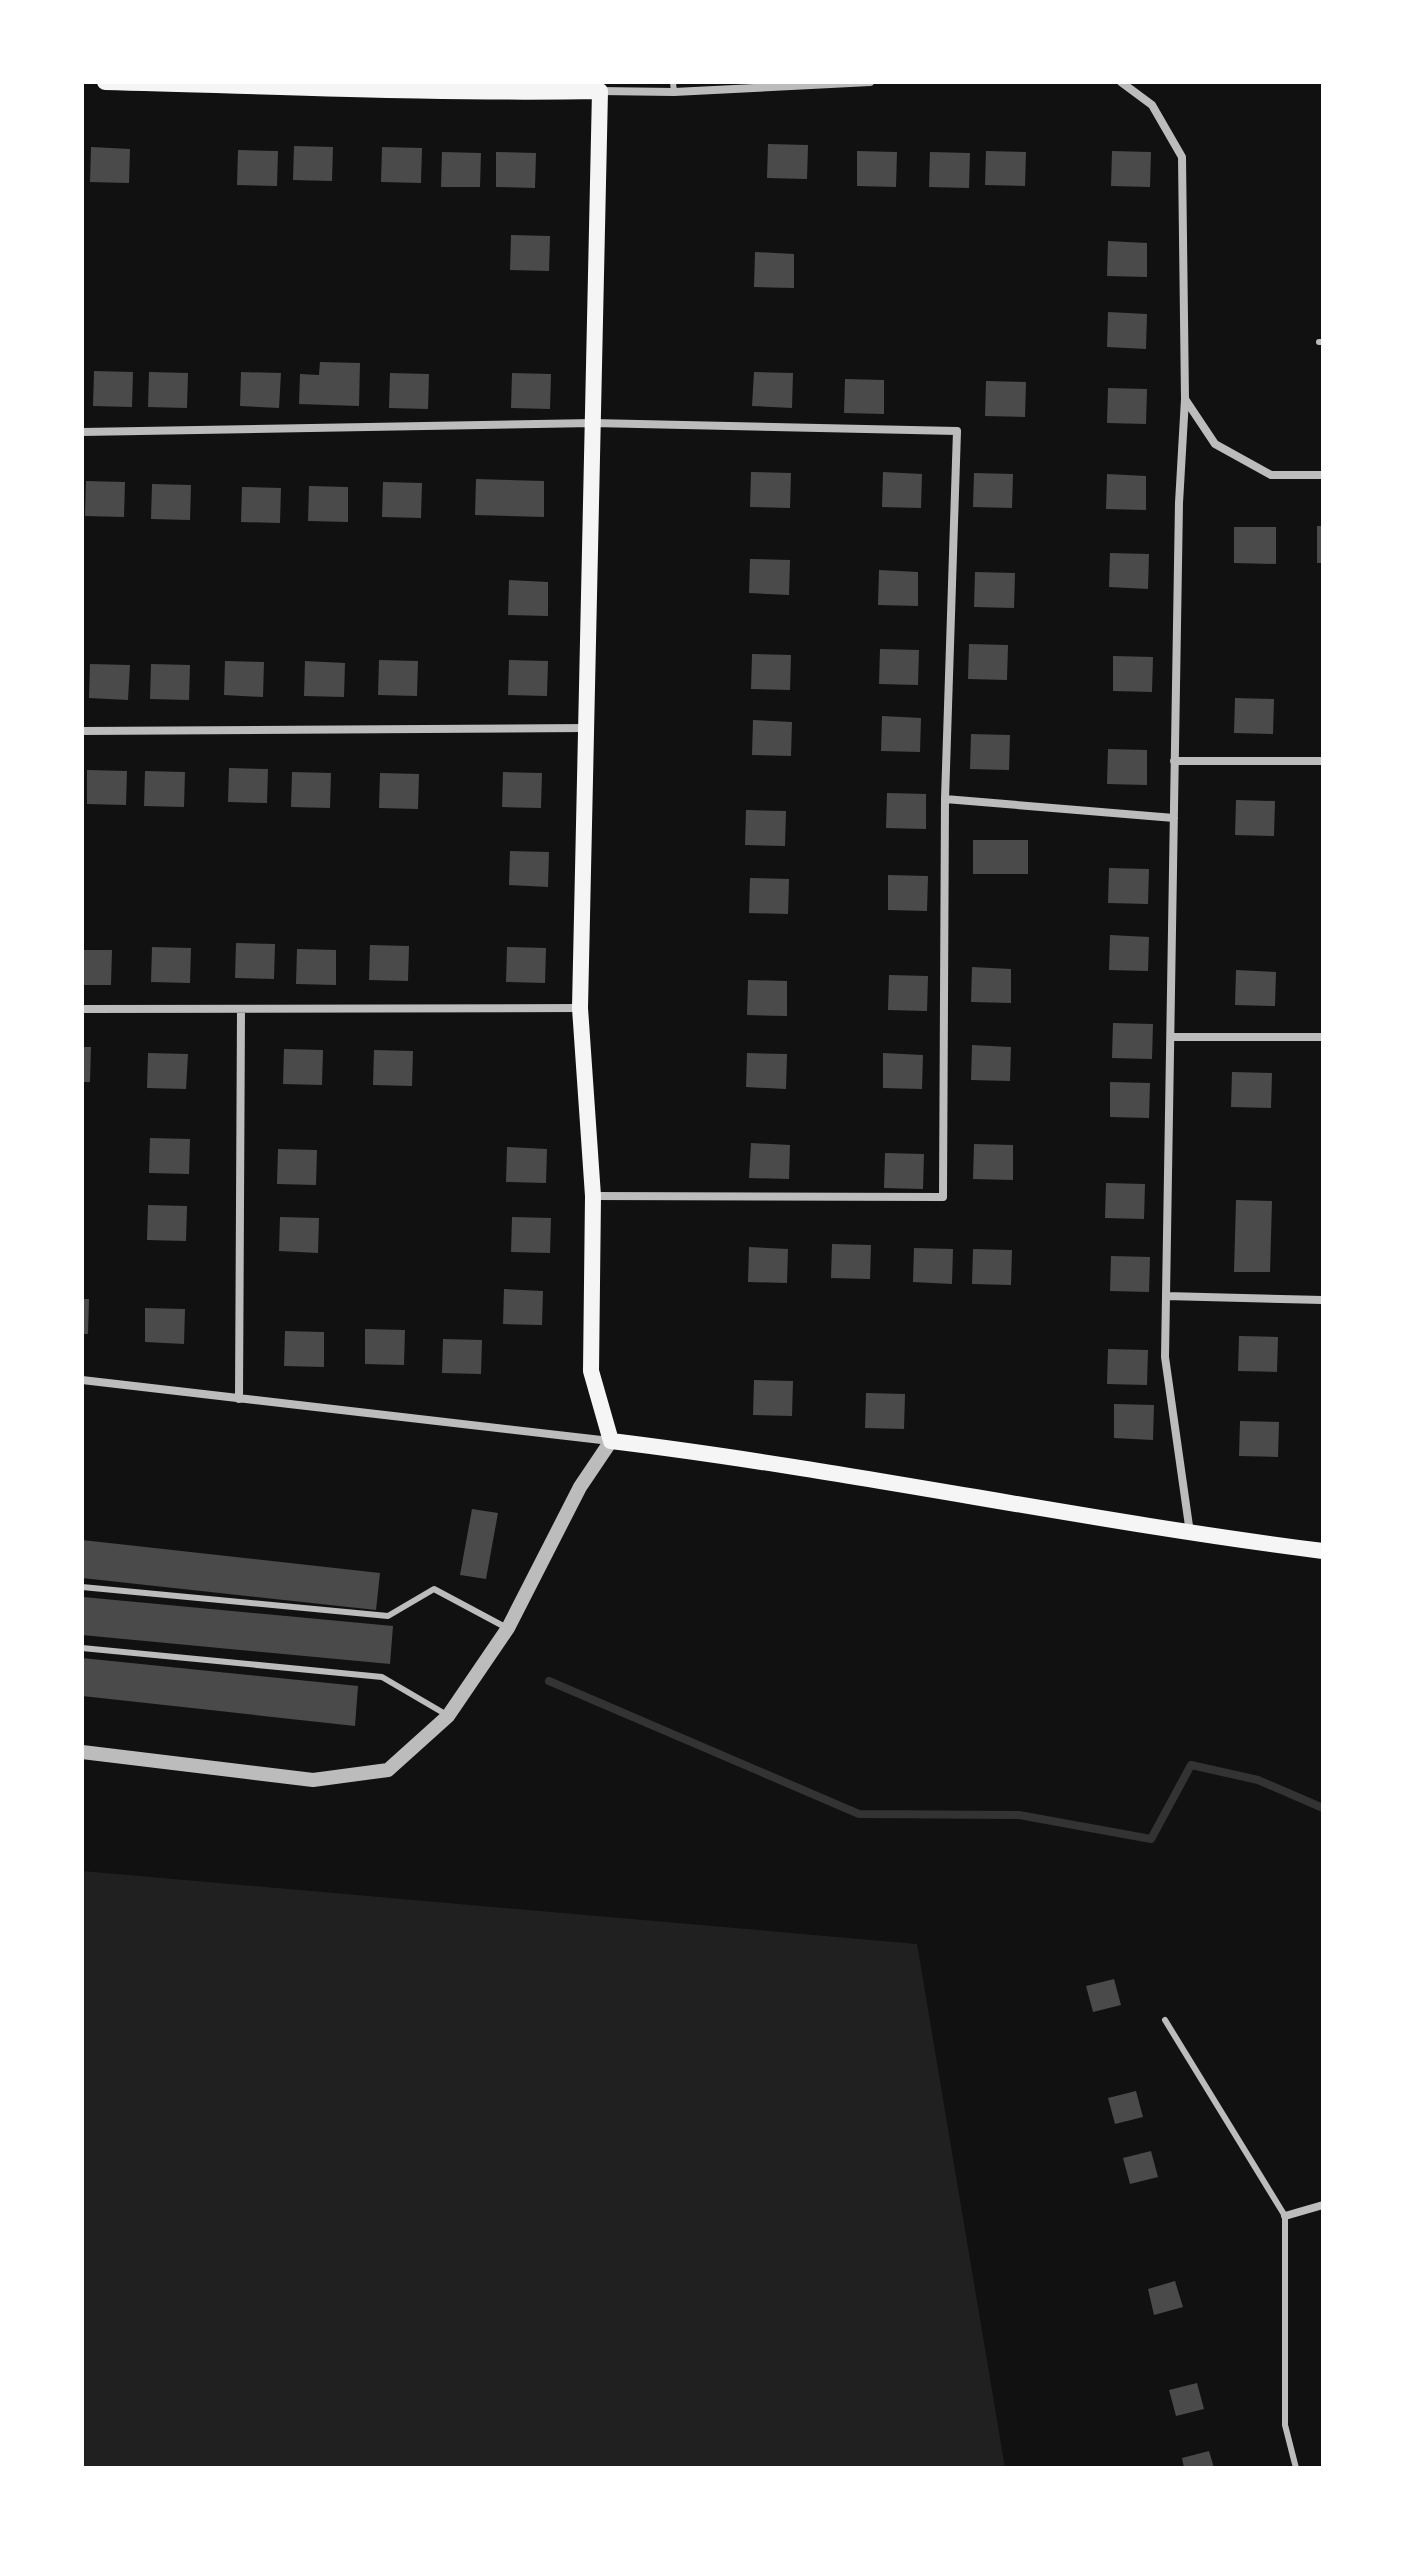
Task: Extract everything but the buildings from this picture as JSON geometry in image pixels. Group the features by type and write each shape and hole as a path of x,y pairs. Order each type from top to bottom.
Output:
{"main road":[{"path":"105,82 600,91 580,1008 593,1196 591,1371 611,1441 699,1452 1190,1534 1323,1551"}],"street":[{"path":"600,91 870,82"},
{"path":"1125,82 1152,105 1182,157 1185,399 1179,503 1165,1357 1190,1534"},
{"path":"1185,399 1215,444 1271,475 1323,475"},
{"path":"82,432 593,423 957,431 945,799 943,1197 593,1196"},
{"path":"82,731 588,728"},
{"path":"1174,761 1323,761"},
{"path":"945,799 1174,818"},
{"path":"82,1009 580,1008"},
{"path":"239,1399 241,1009"},
{"path":"1171,1037 1323,1037"},
{"path":"1166,1296 1323,1300"},
{"path":"82,1380 611,1441 580,1487 508,1628 448,1716 388,1770 313,1780 82,1752"},
{"path":"1285,2216 1323,2205"}],"lane":[{"path":"82,1587 388,1616 434,1589 508,1628"},
{"path":"82,1648 382,1677 448,1716"},
{"path":"1165,2020 1285,2216 1285,2425 1296,2468"}],"shaded area":[{"path":"82,1871 917,1944 1005,2468 82,2468"}],"waterway":[{"path":"549,1681 859,1814 1019,1815 1151,1839 1191,1765 1258,1780 1323,1808"}]}
